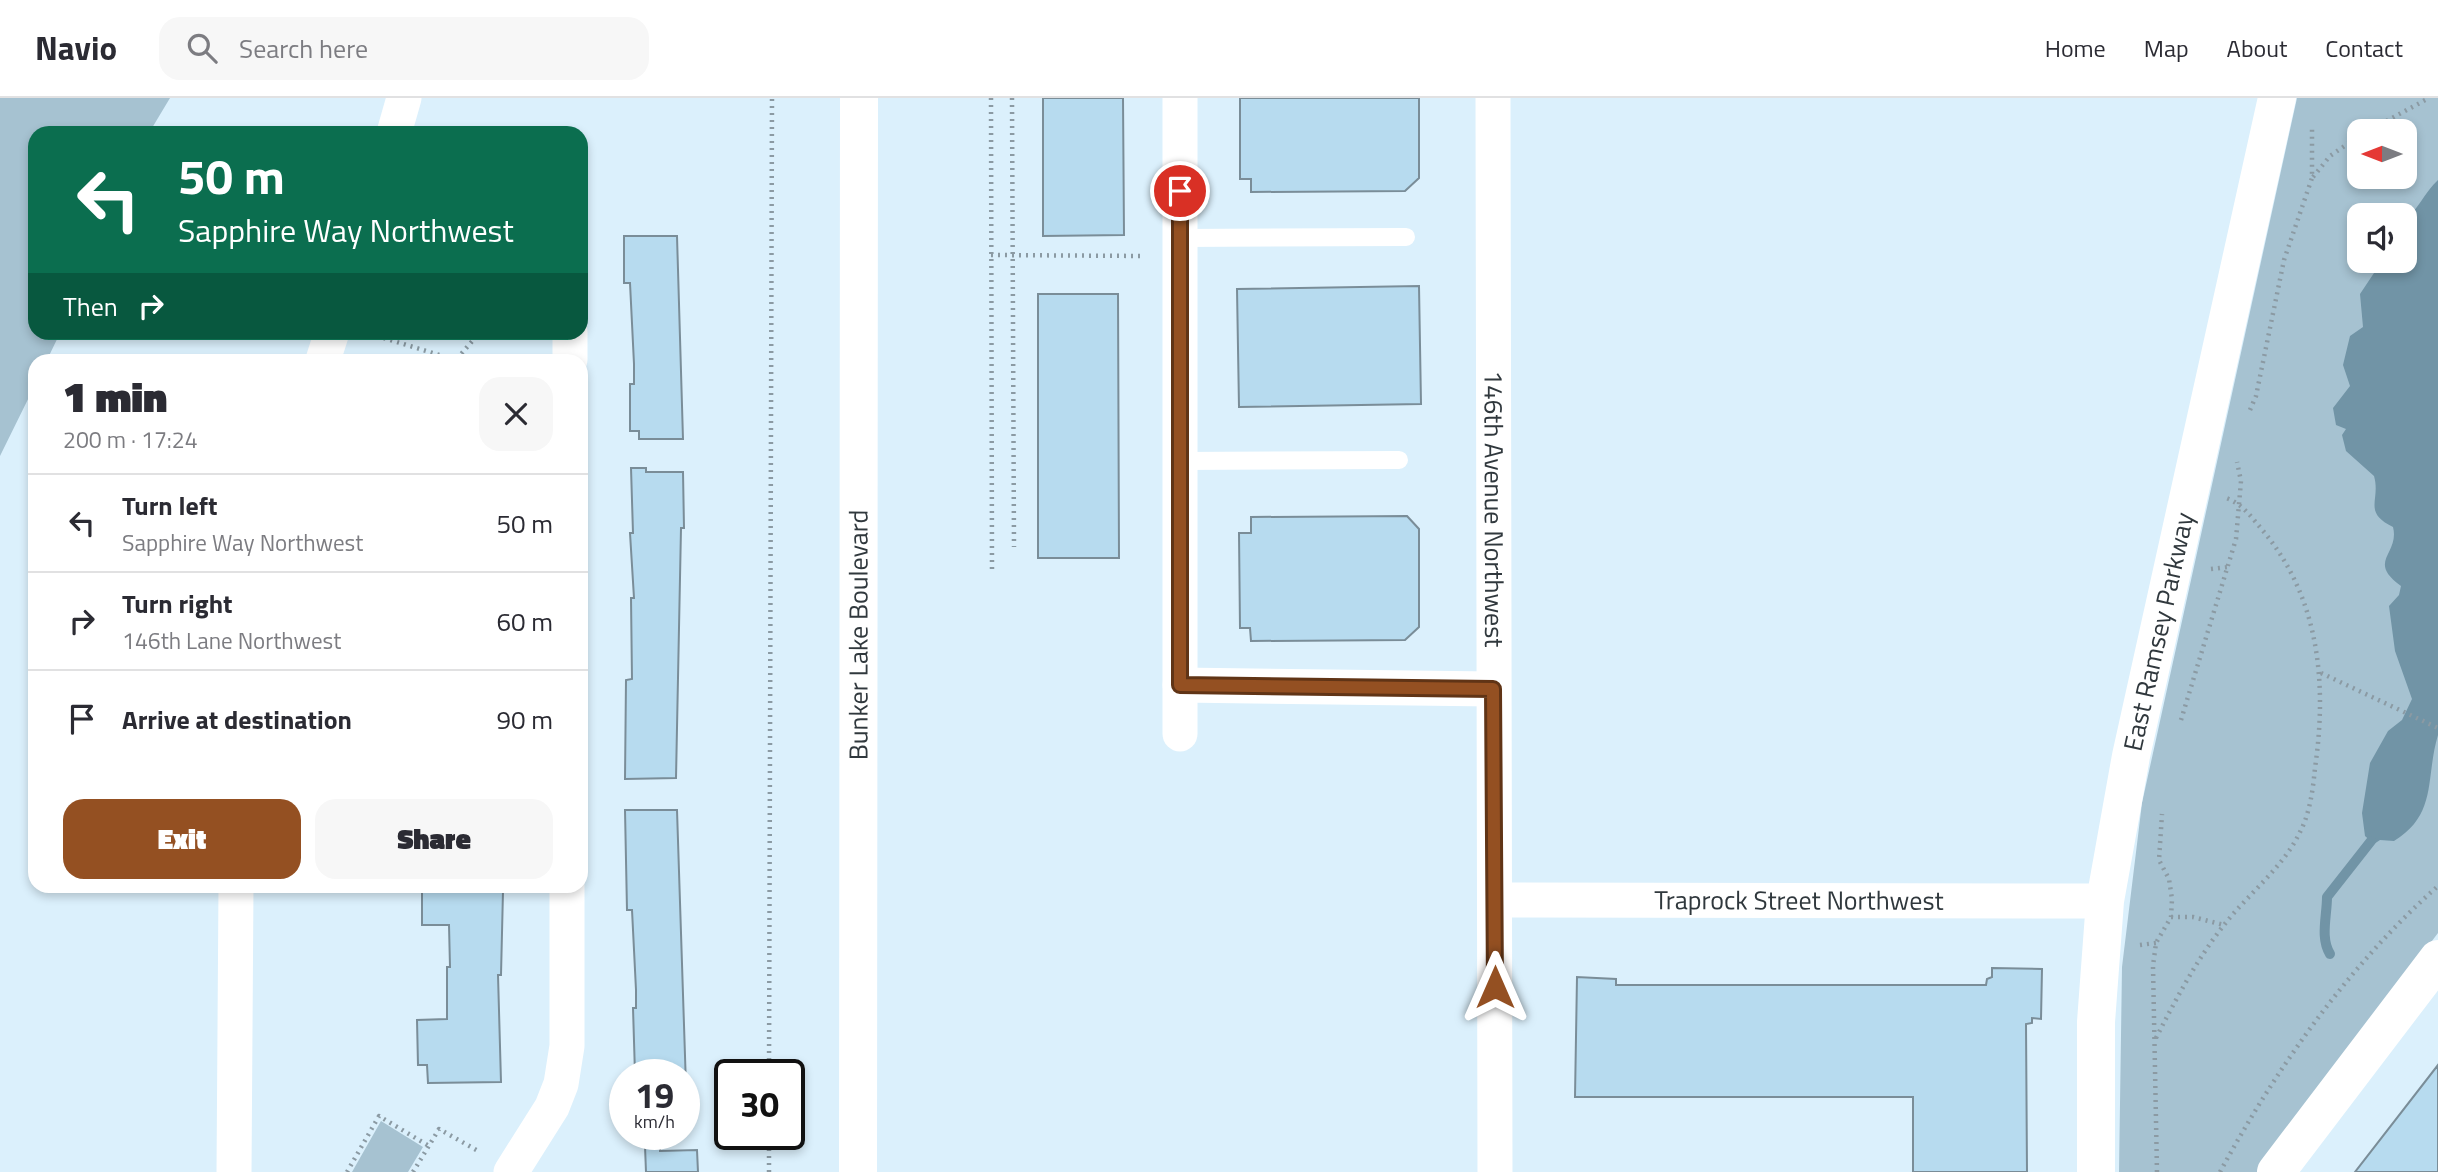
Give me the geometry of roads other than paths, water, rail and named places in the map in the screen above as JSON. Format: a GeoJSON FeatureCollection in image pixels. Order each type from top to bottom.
{"type":"FeatureCollection","features":[{"type":"Feature","properties":{"kind":"street"},"geometry":{"type":"LineString","coordinates":[[396,126],[404,98]]}},
{"type":"Feature","properties":{"kind":"street","name":"Bunker Lake Boulevard"},"geometry":{"type":"LineString","coordinates":[[858,1172],[859,98]]}},
{"type":"Feature","properties":{"kind":"street"},"geometry":{"type":"LineString","coordinates":[[1180,98],[1180,734]]}},
{"type":"Feature","properties":{"kind":"street","name":"146th Avenue Northwest"},"geometry":{"type":"LineString","coordinates":[[1493,98],[1495,1172]]}},
{"type":"Feature","properties":{"kind":"street","name":"East Ramsey Parkway"},"geometry":{"type":"LineString","coordinates":[[2096,1172],[2096,1022],[2105,901],[2131,756],[2277,98]]}},
{"type":"Feature","properties":{"kind":"street"},"geometry":{"type":"LineString","coordinates":[[1180,685],[1493,689]]}},
{"type":"Feature","properties":{"kind":"street"},"geometry":{"type":"LineString","coordinates":[[234,1172],[236,893]]}},
{"type":"Feature","properties":{"kind":"street"},"geometry":{"type":"LineString","coordinates":[[512,1171],[552,1107],[561,1084],[567,1046],[567,893]]}},
{"type":"Feature","properties":{"kind":"street","name":"Traprock Street Northwest"},"geometry":{"type":"LineString","coordinates":[[1495,900],[2105,901]]}},
{"type":"Feature","properties":{"kind":"street"},"geometry":{"type":"LineString","coordinates":[[2276,1172],[2438,959]]}},
{"type":"Feature","properties":{"kind":"lane"},"geometry":{"type":"LineString","coordinates":[[1180,249],[1406,237]]}},
{"type":"Feature","properties":{"kind":"lane"},"geometry":{"type":"LineString","coordinates":[[1180,461],[1399,460]]}},
{"type":"Feature","properties":{"kind":"waterway"},"geometry":{"type":"LineString","coordinates":[[2330,954],[2325,941],[2327,897],[2371,841]]}}]}
